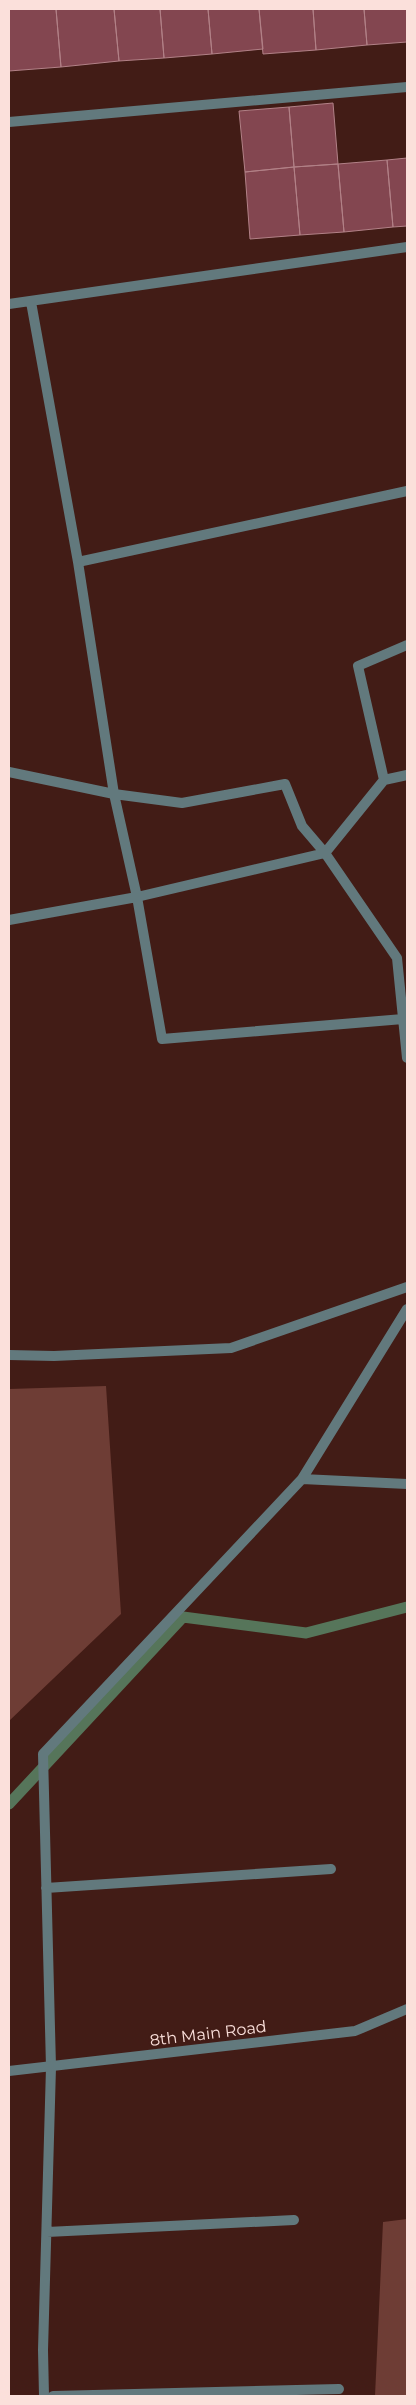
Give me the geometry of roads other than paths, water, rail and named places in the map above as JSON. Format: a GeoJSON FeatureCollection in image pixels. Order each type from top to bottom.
{"type":"FeatureCollection","features":[{"type":"Feature","properties":{"kind":"street"},"geometry":{"type":"LineString","coordinates":[[9,122],[407,87]]}},
{"type":"Feature","properties":{"kind":"street"},"geometry":{"type":"LineString","coordinates":[[9,304],[407,247]]}},
{"type":"Feature","properties":{"kind":"street"},"geometry":{"type":"LineString","coordinates":[[32,302],[78,562],[114,794],[136,896],[162,1039],[403,1019]]}},
{"type":"Feature","properties":{"kind":"street"},"geometry":{"type":"LineString","coordinates":[[78,562],[407,491]]}},
{"type":"Feature","properties":{"kind":"street"},"geometry":{"type":"LineString","coordinates":[[384,780],[358,666],[407,645]]}},
{"type":"Feature","properties":{"kind":"street"},"geometry":{"type":"LineString","coordinates":[[9,772],[114,794],[182,804],[285,784],[302,826],[325,853],[397,958],[407,1058]]}},
{"type":"Feature","properties":{"kind":"street"},"geometry":{"type":"LineString","coordinates":[[9,920],[136,896],[325,853],[384,780],[407,774]]}},
{"type":"Feature","properties":{"kind":"street"},"geometry":{"type":"LineString","coordinates":[[9,1355],[54,1356],[231,1348],[407,1287]]}},
{"type":"Feature","properties":{"kind":"street"},"geometry":{"type":"LineString","coordinates":[[44,2396],[43,2350],[51,2067],[42,1754],[302,1478],[407,1309]]}},
{"type":"Feature","properties":{"kind":"street"},"geometry":{"type":"LineString","coordinates":[[302,1478],[407,1484]]}},
{"type":"Feature","properties":{"kind":"street"},"geometry":{"type":"LineString","coordinates":[[46,1888],[331,1870]]}},
{"type":"Feature","properties":{"kind":"street","name":"8th Main Road"},"geometry":{"type":"LineString","coordinates":[[9,2071],[355,2031],[407,2009]]}},
{"type":"Feature","properties":{"kind":"street"},"geometry":{"type":"LineString","coordinates":[[47,2232],[294,2220]]}},
{"type":"Feature","properties":{"kind":"street"},"geometry":{"type":"LineString","coordinates":[[53,2396],[338,2389]]}},
{"type":"Feature","properties":{"kind":"waterway"},"geometry":{"type":"LineString","coordinates":[[9,1804],[183,1617],[306,1633],[407,1607]]}}]}
